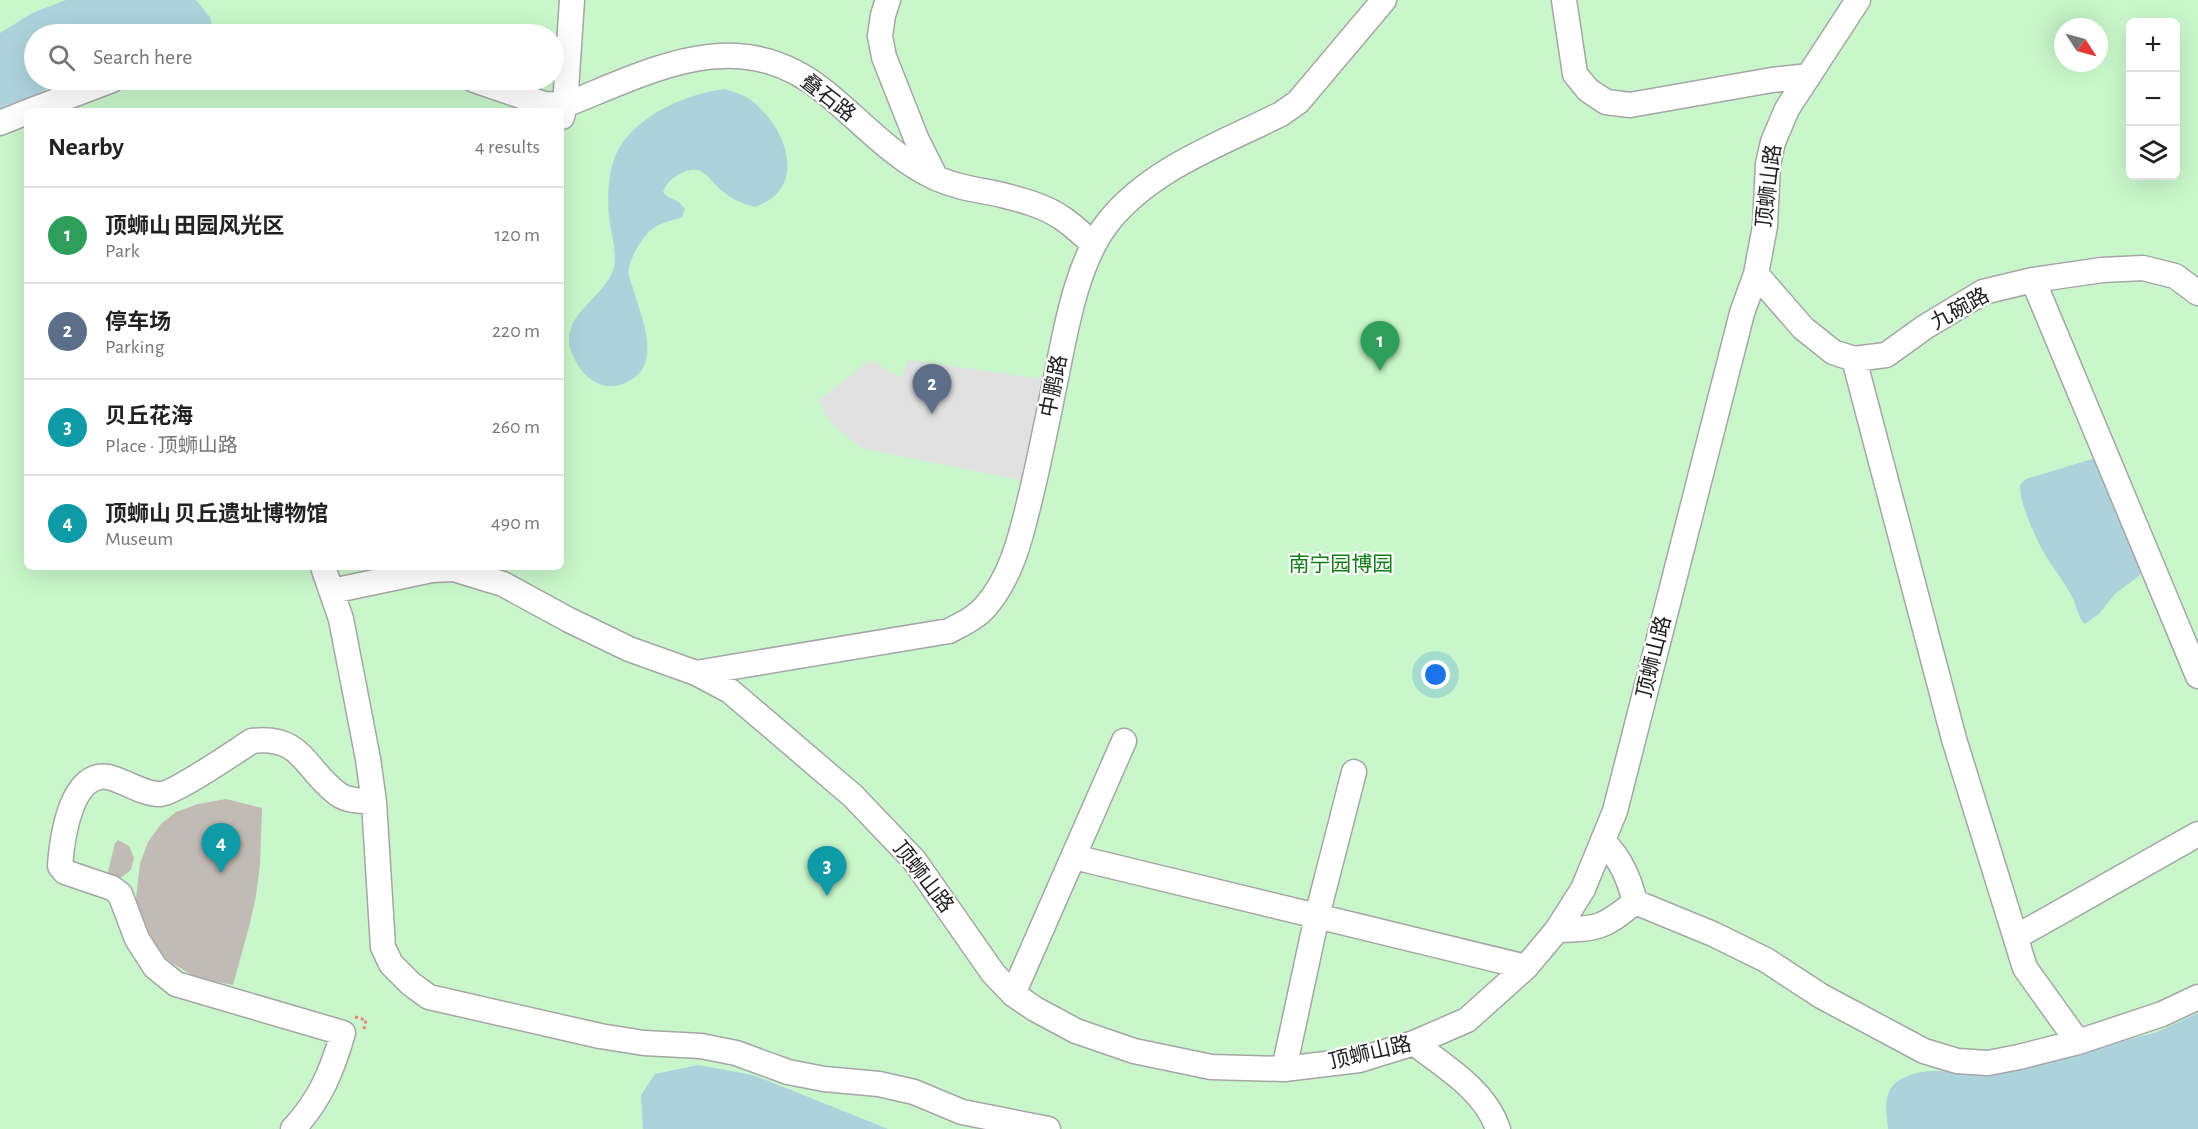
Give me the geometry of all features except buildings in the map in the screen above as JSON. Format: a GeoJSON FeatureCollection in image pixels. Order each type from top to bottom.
{"type":"FeatureCollection","features":[{"type":"Feature","properties":{"kind":"street"},"geometry":{"type":"LineString","coordinates":[[563,108],[572,0]]}},
{"type":"Feature","properties":{"kind":"street"},"geometry":{"type":"LineString","coordinates":[[888,0],[880,36],[884,57],[916,138],[936,178]]}},
{"type":"Feature","properties":{"kind":"street","name":"中鹏路"},"geometry":{"type":"LineString","coordinates":[[696,673],[949,631],[970,620],[985,607],[1003,581],[1021,538],[1037,471],[1068,314],[1093,244],[1108,222],[1131,196],[1157,177],[1281,114],[1298,102],[1384,0]]}},
{"type":"Feature","properties":{"kind":"street"},"geometry":{"type":"LineString","coordinates":[[1564,0],[1575,74],[1588,90],[1606,102],[1630,105],[1772,80],[1809,76]]}},
{"type":"Feature","properties":{"kind":"street","name":"顶蛳山路"},"geometry":{"type":"LineString","coordinates":[[457,570],[503,584],[629,649],[696,673],[729,691],[853,796],[914,860],[993,973],[1013,994],[1076,1031],[1134,1051],[1211,1066],[1284,1069],[1359,1060],[1414,1043],[1467,1020],[1526,967],[1557,930],[1583,889],[1604,842],[1615,811],[1742,313],[1755,274],[1765,226],[1768,164],[1773,142],[1787,109],[1858,0]]}},
{"type":"Feature","properties":{"kind":"street","name":"叠石路"},"geometry":{"type":"LineString","coordinates":[[564,112],[680,61],[716,56],[765,59],[803,76],[896,151],[936,178],[969,190],[1000,195],[1035,206],[1061,217],[1093,244]]}},
{"type":"Feature","properties":{"kind":"street"},"geometry":{"type":"LineString","coordinates":[[39,108],[86,90]]}},
{"type":"Feature","properties":{"kind":"street","name":"叠石路"},"geometry":{"type":"LineString","coordinates":[[503,90],[554,108]]}},
{"type":"Feature","properties":{"kind":"street"},"geometry":{"type":"LineString","coordinates":[[0,123],[24,114]]}},
{"type":"Feature","properties":{"kind":"street","name":"九碗路"},"geometry":{"type":"LineString","coordinates":[[1854,359],[1886,355],[1925,327],[1983,292],[2033,280],[2102,270],[2143,268],[2175,276],[2198,293]]}},
{"type":"Feature","properties":{"kind":"street"},"geometry":{"type":"LineString","coordinates":[[1755,274],[1803,328],[1833,352],[1854,359],[1954,739],[2025,968],[2078,1042]]}},
{"type":"Feature","properties":{"kind":"street"},"geometry":{"type":"LineString","coordinates":[[2033,280],[2198,676]]}},
{"type":"Feature","properties":{"kind":"street"},"geometry":{"type":"LineString","coordinates":[[324,570],[341,619],[356,687],[374,802],[383,947],[391,964],[429,998],[600,1036],[644,1043],[701,1046],[788,1072],[824,1079],[879,1084],[914,1092],[962,1112],[1048,1129]]}},
{"type":"Feature","properties":{"kind":"street","name":"顶蛳山路"},"geometry":{"type":"LineString","coordinates":[[332,591],[432,570]]}},
{"type":"Feature","properties":{"kind":"street"},"geometry":{"type":"LineString","coordinates":[[293,1129],[309,1112],[331,1072],[343,1033],[176,984],[155,967],[137,939],[120,894],[112,888],[65,872],[60,866],[66,819],[80,788],[95,777],[109,777],[159,794],[174,790],[252,741],[267,739],[284,742],[299,753],[339,795],[357,801],[374,802]]}},
{"type":"Feature","properties":{"kind":"street"},"geometry":{"type":"LineString","coordinates":[[1013,994],[1124,741]]}},
{"type":"Feature","properties":{"kind":"street"},"geometry":{"type":"LineString","coordinates":[[1284,1069],[1317,916],[1354,772]]}},
{"type":"Feature","properties":{"kind":"street"},"geometry":{"type":"LineString","coordinates":[[2016,937],[2198,834]]}},
{"type":"Feature","properties":{"kind":"street"},"geometry":{"type":"LineString","coordinates":[[1604,842],[1618,857],[1630,881],[1635,902]]}},
{"type":"Feature","properties":{"kind":"street"},"geometry":{"type":"LineString","coordinates":[[1074,857],[1526,967]]}},
{"type":"Feature","properties":{"kind":"street"},"geometry":{"type":"LineString","coordinates":[[1557,930],[1591,929],[1611,921],[1635,902]]}},
{"type":"Feature","properties":{"kind":"street"},"geometry":{"type":"LineString","coordinates":[[1635,902],[1713,934],[1766,960],[1821,996],[1924,1051],[1957,1061],[1988,1063],[2078,1042],[2162,1014],[2198,997]]}},
{"type":"Feature","properties":{"kind":"street"},"geometry":{"type":"LineString","coordinates":[[1414,1043],[1480,1098],[1498,1129]]}},
{"type":"Feature","properties":{"kind":"green space","name":"南宁园博园"},"geometry":{"type":"Polygon","coordinates":[[[0,0],[2198,0],[2198,1129],[0,1129],[0,0]]]}},
{"type":"Feature","properties":{"kind":"shaded area"},"geometry":{"type":"Polygon","coordinates":[[[870,360],[901,378],[908,360],[1043,379],[1025,481],[864,449],[834,427],[818,401],[870,360]]]}},
{"type":"Feature","properties":{"kind":"water"},"geometry":{"type":"Polygon","coordinates":[[[66,0],[196,0],[210,17],[212,24],[24,24],[24,90],[45,90],[0,112],[0,33],[32,13],[66,0]]]}},
{"type":"Feature","properties":{"kind":"water"},"geometry":{"type":"Polygon","coordinates":[[[725,89],[751,100],[774,126],[787,157],[787,172],[782,186],[772,198],[755,207],[732,198],[700,171],[687,171],[669,182],[663,192],[685,209],[682,217],[661,224],[650,231],[637,248],[629,269],[647,340],[645,365],[638,375],[624,384],[601,385],[589,378],[580,368],[569,342],[570,330],[576,318],[602,288],[614,267],[608,200],[610,174],[615,157],[627,137],[651,116],[680,101],[725,89]]]}},
{"type":"Feature","properties":{"kind":"water"},"geometry":{"type":"Polygon","coordinates":[[[2096,459],[2142,567],[2140,575],[2115,594],[2099,614],[2085,624],[2068,589],[2046,557],[2036,537],[2025,510],[2020,485],[2026,479],[2096,459]]]}},
{"type":"Feature","properties":{"kind":"water"},"geometry":{"type":"Polygon","coordinates":[[[2198,1013],[2198,1129],[1888,1129],[1887,1096],[1896,1082],[1908,1076],[1937,1071],[1970,1075],[2002,1073],[2157,1032],[2198,1013]]]}},
{"type":"Feature","properties":{"kind":"water"},"geometry":{"type":"Polygon","coordinates":[[[698,1065],[753,1075],[888,1129],[643,1129],[641,1095],[655,1074],[698,1065]]]}},
{"type":"Feature","properties":{"kind":"place","name":"顶蛳山 田园风光区"},"geometry":{"type":"Point","coordinates":[1380,371]}},
{"type":"Feature","properties":{"kind":"place","name":"停车场"},"geometry":{"type":"Point","coordinates":[932,414]}},
{"type":"Feature","properties":{"kind":"place","name":"顶蛳山 贝丘遗址博物馆"},"geometry":{"type":"Point","coordinates":[221,873]}},
{"type":"Feature","properties":{"kind":"place","name":"贝丘花海"},"geometry":{"type":"Point","coordinates":[827,896]}}]}
